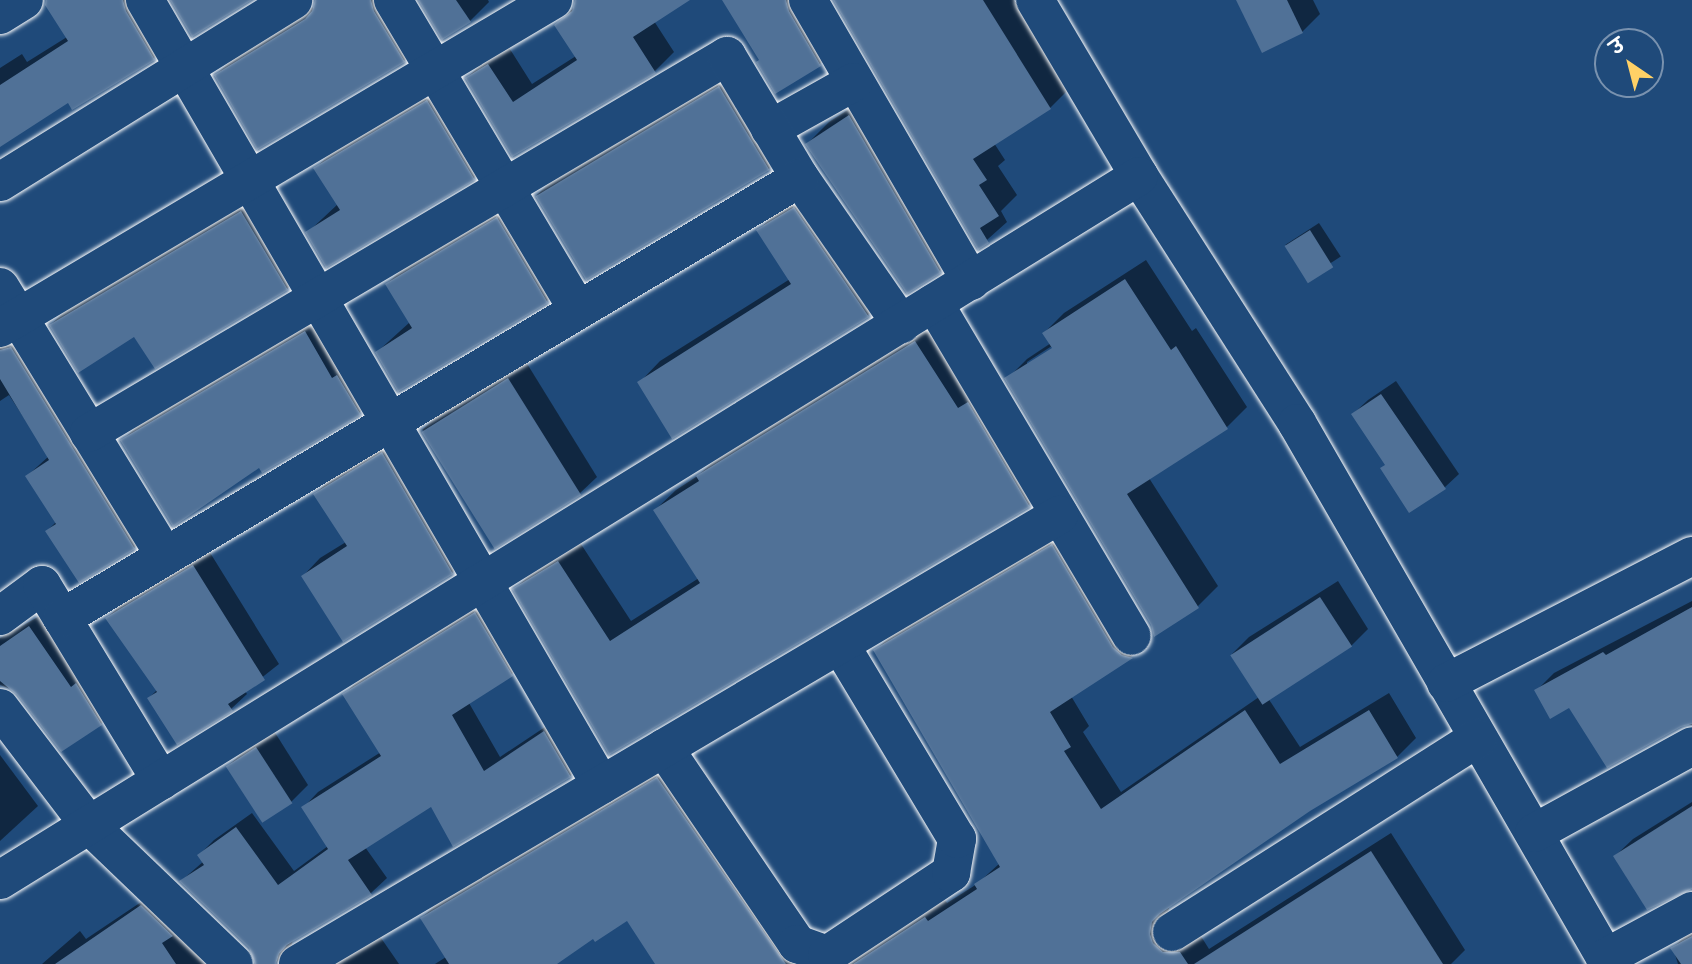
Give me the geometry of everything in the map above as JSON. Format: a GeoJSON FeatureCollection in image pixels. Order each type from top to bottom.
{"type":"FeatureCollection","features":[{"type":"Feature","properties":{"kind":"street"},"geometry":{"type":"LineString","coordinates":[[0,15],[24,0]]}},
{"type":"Feature","properties":{"kind":"street"},"geometry":{"type":"LineString","coordinates":[[145,0],[601,785]]}},
{"type":"Feature","properties":{"kind":"street"},"geometry":{"type":"LineString","coordinates":[[0,182],[293,0]]}},
{"type":"Feature","properties":{"kind":"street"},"geometry":{"type":"LineString","coordinates":[[393,0],[578,310]]}},
{"type":"Feature","properties":{"kind":"street"},"geometry":{"type":"LineString","coordinates":[[165,556],[89,433],[6,311],[250,180],[553,0]]}},
{"type":"Feature","properties":{"kind":"street"},"geometry":{"type":"LineString","coordinates":[[808,0],[853,82],[971,281]]}},
{"type":"Feature","properties":{"kind":"street"},"geometry":{"type":"LineString","coordinates":[[1035,0],[1139,176],[1297,423],[1607,961],[1692,911]]}},
{"type":"Feature","properties":{"kind":"street"},"geometry":{"type":"LineString","coordinates":[[89,433],[727,56],[800,178],[901,324]]}},
{"type":"Feature","properties":{"kind":"street"},"geometry":{"type":"LineString","coordinates":[[770,129],[853,82]]}},
{"type":"Feature","properties":{"kind":"street"},"geometry":{"type":"LineString","coordinates":[[0,880],[1139,176]]}},
{"type":"Feature","properties":{"kind":"street"},"geometry":{"type":"LineString","coordinates":[[62,618],[800,178]]}},
{"type":"Feature","properties":{"kind":"street"},"geometry":{"type":"LineString","coordinates":[[934,303],[1132,636]]}},
{"type":"Feature","properties":{"kind":"street"},"geometry":{"type":"LineString","coordinates":[[298,964],[1059,514]]}},
{"type":"Feature","properties":{"kind":"street"},"geometry":{"type":"LineString","coordinates":[[1446,683],[1692,556]]}},
{"type":"Feature","properties":{"kind":"street"},"geometry":{"type":"LineString","coordinates":[[0,616],[42,585],[161,781]]}},
{"type":"Feature","properties":{"kind":"street"},"geometry":{"type":"LineString","coordinates":[[664,748],[797,944],[827,955],[951,873],[957,839],[840,644]]}},
{"type":"Feature","properties":{"kind":"street"},"geometry":{"type":"LineString","coordinates":[[0,708],[90,826],[234,964]]}},
{"type":"Feature","properties":{"kind":"street"},"geometry":{"type":"LineString","coordinates":[[1172,932],[1478,738]]}},
{"type":"Feature","properties":{"kind":"street"},"geometry":{"type":"LineString","coordinates":[[1534,833],[1692,746]]}},
{"type":"Feature","properties":{"kind":"building"},"geometry":{"type":"Polygon","coordinates":[[[46,0],[123,0],[126,11],[155,60],[72,110],[68,103],[0,147],[0,85],[68,41],[45,5],[46,0]]]}},
{"type":"Feature","properties":{"kind":"building"},"geometry":{"type":"Polygon","coordinates":[[[170,0],[252,0],[192,37],[170,0]]]}},
{"type":"Feature","properties":{"kind":"building"},"geometry":{"type":"Polygon","coordinates":[[[315,0],[371,0],[374,11],[405,62],[257,150],[214,75],[305,19],[312,11],[315,0]]]}},
{"type":"Feature","properties":{"kind":"building"},"geometry":{"type":"Polygon","coordinates":[[[418,0],[456,0],[471,22],[442,40],[418,0]]]}},
{"type":"Feature","properties":{"kind":"building"},"geometry":{"type":"Polygon","coordinates":[[[575,0],[690,0],[633,37],[656,73],[512,157],[465,78],[488,64],[513,102],[577,60],[554,25],[572,11],[575,0]]]}},
{"type":"Feature","properties":{"kind":"building"},"geometry":{"type":"Polygon","coordinates":[[[722,0],[786,0],[789,11],[821,66],[775,94],[756,62],[759,60],[722,0]]]}},
{"type":"Feature","properties":{"kind":"building"},"geometry":{"type":"Polygon","coordinates":[[[833,0],[983,0],[1051,109],[973,159],[987,180],[979,185],[999,216],[980,228],[989,243],[978,250],[833,0]]]}},
{"type":"Feature","properties":{"kind":"building"},"geometry":{"type":"Polygon","coordinates":[[[1236,0],[1287,0],[1303,33],[1262,53],[1236,0]]]}},
{"type":"Feature","properties":{"kind":"building"},"geometry":{"type":"Polygon","coordinates":[[[719,86],[769,170],[586,280],[536,196],[719,86]]]}},
{"type":"Feature","properties":{"kind":"building"},"geometry":{"type":"Polygon","coordinates":[[[427,100],[475,180],[326,268],[305,232],[340,210],[313,168],[427,100]]]}},
{"type":"Feature","properties":{"kind":"building"},"geometry":{"type":"Polygon","coordinates":[[[849,115],[941,273],[907,294],[805,144],[849,115]]]}},
{"type":"Feature","properties":{"kind":"building"},"geometry":{"type":"Polygon","coordinates":[[[794,207],[869,317],[672,439],[637,382],[791,284],[756,230],[794,207]]]}},
{"type":"Feature","properties":{"kind":"building"},"geometry":{"type":"Polygon","coordinates":[[[241,211],[288,290],[155,369],[134,337],[78,373],[49,325],[241,211]]]}},
{"type":"Feature","properties":{"kind":"building"},"geometry":{"type":"Polygon","coordinates":[[[497,217],[548,303],[398,392],[375,352],[412,328],[385,284],[497,217]]]}},
{"type":"Feature","properties":{"kind":"building"},"geometry":{"type":"Polygon","coordinates":[[[1310,230],[1333,267],[1308,283],[1285,246],[1310,230]]]}},
{"type":"Feature","properties":{"kind":"building"},"geometry":{"type":"Polygon","coordinates":[[[1125,279],[1171,350],[1176,346],[1228,429],[1127,494],[1199,608],[1154,637],[1151,625],[1004,378],[1052,348],[1042,333],[1125,279]]]}},
{"type":"Feature","properties":{"kind":"building"},"geometry":{"type":"Polygon","coordinates":[[[305,331],[332,378],[337,375],[361,415],[262,473],[259,468],[173,527],[120,440],[305,331]]]}},
{"type":"Feature","properties":{"kind":"building"},"geometry":{"type":"Polygon","coordinates":[[[915,341],[958,408],[968,402],[1030,507],[609,755],[512,589],[558,561],[610,641],[700,583],[653,510],[699,481],[696,476],[915,341]]]}},
{"type":"Feature","properties":{"kind":"building"},"geometry":{"type":"Polygon","coordinates":[[[11,347],[135,549],[79,583],[45,531],[56,524],[25,476],[49,460],[0,379],[0,350],[11,347]]]}},
{"type":"Feature","properties":{"kind":"building"},"geometry":{"type":"Polygon","coordinates":[[[508,378],[581,495],[495,549],[421,432],[508,378]]]}},
{"type":"Feature","properties":{"kind":"building"},"geometry":{"type":"Polygon","coordinates":[[[1381,394],[1446,489],[1409,513],[1380,468],[1385,465],[1351,414],[1381,394]]]}},
{"type":"Feature","properties":{"kind":"building"},"geometry":{"type":"Polygon","coordinates":[[[382,452],[453,574],[343,642],[301,576],[347,546],[313,494],[382,452]]]}},
{"type":"Feature","properties":{"kind":"building"},"geometry":{"type":"Polygon","coordinates":[[[1052,544],[1113,647],[1122,655],[1133,658],[1050,712],[1071,747],[1064,751],[1101,809],[1245,710],[1280,764],[1369,710],[1398,758],[1310,811],[1160,914],[1152,922],[1150,934],[1153,943],[1163,952],[1180,952],[1188,964],[853,964],[925,917],[928,921],[977,889],[974,884],[1000,867],[873,650],[1052,544]]]}},
{"type":"Feature","properties":{"kind":"building"},"geometry":{"type":"Polygon","coordinates":[[[193,565],[265,680],[228,704],[233,711],[177,745],[147,698],[157,692],[105,618],[193,565]]]}},
{"type":"Feature","properties":{"kind":"building"},"geometry":{"type":"Polygon","coordinates":[[[1320,597],[1352,646],[1262,705],[1230,655],[1320,597]]]}},
{"type":"Feature","properties":{"kind":"building"},"geometry":{"type":"Polygon","coordinates":[[[1692,607],[1692,724],[1681,727],[1607,768],[1569,708],[1550,719],[1534,690],[1603,652],[1606,655],[1692,607]]]}},
{"type":"Feature","properties":{"kind":"building"},"geometry":{"type":"Polygon","coordinates":[[[475,612],[513,676],[452,715],[484,771],[544,731],[571,777],[453,847],[431,807],[348,860],[372,895],[287,945],[279,954],[276,964],[255,964],[249,948],[179,881],[204,865],[197,855],[236,827],[278,885],[328,849],[301,807],[381,756],[342,694],[475,612]]]}},
{"type":"Feature","properties":{"kind":"building"},"geometry":{"type":"Polygon","coordinates":[[[29,626],[71,687],[76,683],[102,725],[61,752],[17,695],[0,681],[0,646],[29,626]]]}},
{"type":"Feature","properties":{"kind":"building"},"geometry":{"type":"Polygon","coordinates":[[[256,747],[292,803],[262,823],[226,767],[256,747]]]}},
{"type":"Feature","properties":{"kind":"building"},"geometry":{"type":"Polygon","coordinates":[[[657,777],[786,964],[655,964],[627,921],[595,942],[593,939],[557,964],[449,964],[420,918],[657,777]]]}},
{"type":"Feature","properties":{"kind":"building"},"geometry":{"type":"Polygon","coordinates":[[[1692,806],[1692,889],[1647,910],[1613,856],[1692,806]]]}},
{"type":"Feature","properties":{"kind":"building"},"geometry":{"type":"Polygon","coordinates":[[[1371,851],[1443,964],[1194,964],[1371,851]]]}},
{"type":"Feature","properties":{"kind":"building"},"geometry":{"type":"Polygon","coordinates":[[[141,905],[173,936],[162,943],[176,964],[55,964],[141,905]]]}},
{"type":"Feature","properties":{"kind":"building"},"geometry":{"type":"Polygon","coordinates":[[[1692,936],[1692,964],[1681,964],[1670,948],[1692,936]]]}}]}
